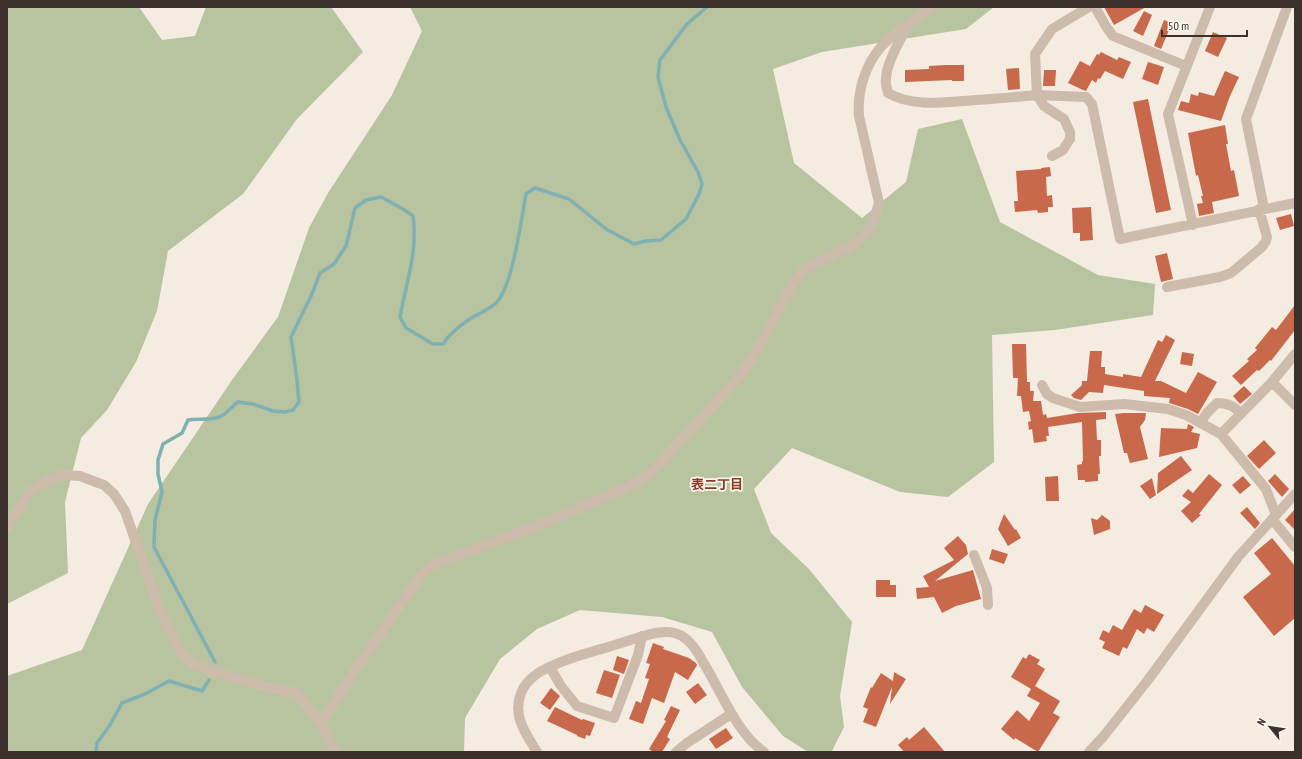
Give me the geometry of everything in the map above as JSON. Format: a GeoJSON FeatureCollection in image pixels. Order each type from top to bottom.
{"type":"FeatureCollection","features":[{"type":"Feature","properties":{"kind":"street"},"geometry":{"type":"LineString","coordinates":[[321,724],[350,678],[421,575],[433,565],[561,516],[624,489],[651,473],[740,376],[759,347],[792,285],[805,269],[855,244],[865,235],[873,223],[879,203],[858,108],[864,76],[870,62],[881,46],[897,32],[933,7]]}},
{"type":"Feature","properties":{"kind":"street"},"geometry":{"type":"LineString","coordinates":[[1052,156],[1063,150],[1066,146],[1070,139],[1070,132],[1064,119],[1044,106],[1037,95],[1035,54],[1052,29],[1089,7]]}},
{"type":"Feature","properties":{"kind":"street"},"geometry":{"type":"LineString","coordinates":[[1095,7],[1112,36],[1186,66]]}},
{"type":"Feature","properties":{"kind":"street"},"geometry":{"type":"LineString","coordinates":[[1193,225],[1168,114],[1210,7]]}},
{"type":"Feature","properties":{"kind":"street"},"geometry":{"type":"LineString","coordinates":[[1167,287],[1220,277],[1231,273],[1262,247],[1266,241],[1267,237],[1246,119],[1287,7]]}},
{"type":"Feature","properties":{"kind":"street"},"geometry":{"type":"LineString","coordinates":[[908,25],[893,55],[887,73],[886,84],[888,93],[897,98],[930,103],[1037,95],[1086,97],[1092,104],[1120,239],[1295,203]]}},
{"type":"Feature","properties":{"kind":"street"},"geometry":{"type":"LineString","coordinates":[[1220,434],[1272,382],[1295,354]]}},
{"type":"Feature","properties":{"kind":"street"},"geometry":{"type":"LineString","coordinates":[[1272,382],[1295,405]]}},
{"type":"Feature","properties":{"kind":"street"},"geometry":{"type":"LineString","coordinates":[[1042,385],[1047,394],[1053,398],[1080,407],[1124,404],[1150,406],[1178,412],[1220,434],[1266,489],[1274,517],[1295,547]]}},
{"type":"Feature","properties":{"kind":"street"},"geometry":{"type":"LineString","coordinates":[[1200,424],[1217,402],[1232,405],[1241,413]]}},
{"type":"Feature","properties":{"kind":"street"},"geometry":{"type":"LineString","coordinates":[[7,527],[32,491],[46,481],[63,475],[80,476],[104,486],[114,494],[125,512],[158,606],[182,654],[191,662],[208,670],[267,687],[297,693],[321,724],[335,752]]}},
{"type":"Feature","properties":{"kind":"street"},"geometry":{"type":"LineString","coordinates":[[1089,752],[1103,737],[1148,680],[1238,557],[1295,494]]}},
{"type":"Feature","properties":{"kind":"street"},"geometry":{"type":"LineString","coordinates":[[974,555],[987,588],[988,605]]}},
{"type":"Feature","properties":{"kind":"street"},"geometry":{"type":"LineString","coordinates":[[537,752],[519,721],[520,694],[530,680],[537,674],[559,662],[642,636],[668,632],[677,634],[694,646],[715,681],[732,714],[754,744],[764,752]]}},
{"type":"Feature","properties":{"kind":"street"},"geometry":{"type":"LineString","coordinates":[[550,667],[561,686],[577,706],[614,718],[638,655],[642,636]]}},
{"type":"Feature","properties":{"kind":"street"},"geometry":{"type":"LineString","coordinates":[[676,752],[687,742],[732,714]]}},
{"type":"Feature","properties":{"kind":"green space"},"geometry":{"type":"Polygon","coordinates":[[[7,7],[139,7],[162,40],[195,36],[206,7],[331,7],[363,52],[297,119],[243,194],[168,251],[157,311],[136,362],[107,410],[81,438],[65,502],[68,573],[7,604],[7,7]]]}},
{"type":"Feature","properties":{"kind":"green space"},"geometry":{"type":"Polygon","coordinates":[[[410,7],[994,7],[966,29],[822,52],[773,69],[794,163],[862,218],[906,182],[918,129],[962,119],[1000,222],[1098,275],[1155,284],[1153,315],[1055,330],[992,335],[994,462],[948,497],[900,492],[792,448],[754,489],[771,533],[809,569],[852,622],[840,696],[844,727],[832,751],[808,752],[783,736],[742,687],[712,632],[662,617],[580,610],[537,629],[500,659],[465,718],[464,752],[7,752],[7,676],[82,650],[148,504],[232,380],[278,317],[309,228],[328,193],[392,95],[422,31],[410,7]]]}},
{"type":"Feature","properties":{"kind":"building"},"geometry":{"type":"Polygon","coordinates":[[[1104,7],[1146,7],[1114,25],[1104,7]]]}},
{"type":"Feature","properties":{"kind":"building"},"geometry":{"type":"Polygon","coordinates":[[[1144,11],[1152,15],[1143,36],[1133,31],[1144,11]]]}},
{"type":"Feature","properties":{"kind":"building"},"geometry":{"type":"Polygon","coordinates":[[[1164,20],[1172,23],[1161,49],[1154,46],[1164,20]]]}},
{"type":"Feature","properties":{"kind":"building"},"geometry":{"type":"Polygon","coordinates":[[[1213,32],[1227,38],[1218,57],[1205,51],[1213,32]]]}},
{"type":"Feature","properties":{"kind":"building"},"geometry":{"type":"Polygon","coordinates":[[[1101,52],[1117,60],[1119,57],[1131,62],[1123,79],[1105,71],[1100,79],[1098,78],[1096,83],[1092,80],[1086,91],[1068,83],[1080,61],[1090,66],[1097,54],[1099,55],[1101,52]]]}},
{"type":"Feature","properties":{"kind":"building"},"geometry":{"type":"Polygon","coordinates":[[[1148,62],[1164,67],[1158,85],[1142,79],[1148,62]]]}},
{"type":"Feature","properties":{"kind":"building"},"geometry":{"type":"Polygon","coordinates":[[[964,65],[964,81],[952,80],[905,82],[905,70],[929,69],[929,66],[964,65]]]}},
{"type":"Feature","properties":{"kind":"building"},"geometry":{"type":"Polygon","coordinates":[[[1019,68],[1020,89],[1008,90],[1006,69],[1019,68]]]}},
{"type":"Feature","properties":{"kind":"building"},"geometry":{"type":"Polygon","coordinates":[[[1044,70],[1056,70],[1055,86],[1043,86],[1044,70]]]}},
{"type":"Feature","properties":{"kind":"building"},"geometry":{"type":"Polygon","coordinates":[[[1225,71],[1239,77],[1221,121],[1178,110],[1181,101],[1189,103],[1191,94],[1198,96],[1199,92],[1214,96],[1225,71]]]}},
{"type":"Feature","properties":{"kind":"building"},"geometry":{"type":"Polygon","coordinates":[[[1148,99],[1171,210],[1156,213],[1133,102],[1148,99]]]}},
{"type":"Feature","properties":{"kind":"building"},"geometry":{"type":"Polygon","coordinates":[[[1225,125],[1228,144],[1226,144],[1231,171],[1234,170],[1239,196],[1212,202],[1214,213],[1199,216],[1197,204],[1203,203],[1201,196],[1203,196],[1198,175],[1196,176],[1188,133],[1225,125]]]}},
{"type":"Feature","properties":{"kind":"building"},"geometry":{"type":"Polygon","coordinates":[[[1050,167],[1051,176],[1046,177],[1047,196],[1052,195],[1053,207],[1048,207],[1048,212],[1038,213],[1037,210],[1015,212],[1014,201],[1018,201],[1016,171],[1050,167]]]}},
{"type":"Feature","properties":{"kind":"building"},"geometry":{"type":"Polygon","coordinates":[[[1091,207],[1093,240],[1080,241],[1080,233],[1073,233],[1072,208],[1091,207]]]}},
{"type":"Feature","properties":{"kind":"building"},"geometry":{"type":"Polygon","coordinates":[[[1291,214],[1294,226],[1280,230],[1276,218],[1291,214]]]}},
{"type":"Feature","properties":{"kind":"building"},"geometry":{"type":"Polygon","coordinates":[[[1167,253],[1173,279],[1161,282],[1155,256],[1167,253]]]}},
{"type":"Feature","properties":{"kind":"building"},"geometry":{"type":"Polygon","coordinates":[[[1295,305],[1295,330],[1271,361],[1270,360],[1259,371],[1257,370],[1241,385],[1232,376],[1249,361],[1247,359],[1257,350],[1255,348],[1272,327],[1276,330],[1295,305]]]}},
{"type":"Feature","properties":{"kind":"building"},"geometry":{"type":"Polygon","coordinates":[[[1166,335],[1175,340],[1155,381],[1161,381],[1186,393],[1198,372],[1217,382],[1198,414],[1169,403],[1170,398],[1144,396],[1144,391],[1104,385],[1103,393],[1089,392],[1081,400],[1074,398],[1071,395],[1082,385],[1082,381],[1087,381],[1090,351],[1102,351],[1101,367],[1105,367],[1105,374],[1123,377],[1123,374],[1141,377],[1158,340],[1162,342],[1166,335]]]}},
{"type":"Feature","properties":{"kind":"building"},"geometry":{"type":"Polygon","coordinates":[[[1012,344],[1026,344],[1027,382],[1030,382],[1030,391],[1034,391],[1033,401],[1041,401],[1043,415],[1046,414],[1047,418],[1078,413],[1106,412],[1106,419],[1096,420],[1097,440],[1101,440],[1101,456],[1099,456],[1100,474],[1098,474],[1098,481],[1085,482],[1085,480],[1078,480],[1077,465],[1082,464],[1083,461],[1082,422],[1048,427],[1049,436],[1046,436],[1047,441],[1034,443],[1032,429],[1029,430],[1028,422],[1031,421],[1029,411],[1023,412],[1021,396],[1017,396],[1018,378],[1013,378],[1012,344]]]}},
{"type":"Feature","properties":{"kind":"building"},"geometry":{"type":"Polygon","coordinates":[[[1182,352],[1194,354],[1192,366],[1180,364],[1182,352]]]}},
{"type":"Feature","properties":{"kind":"building"},"geometry":{"type":"Polygon","coordinates":[[[1244,386],[1252,394],[1240,404],[1233,396],[1244,386]]]}},
{"type":"Feature","properties":{"kind":"building"},"geometry":{"type":"Polygon","coordinates":[[[1146,413],[1145,420],[1140,427],[1148,459],[1130,463],[1127,453],[1124,453],[1115,414],[1146,413]]]}},
{"type":"Feature","properties":{"kind":"building"},"geometry":{"type":"Polygon","coordinates":[[[1188,424],[1194,427],[1191,432],[1200,434],[1197,448],[1159,457],[1161,428],[1187,429],[1188,424]]]}},
{"type":"Feature","properties":{"kind":"building"},"geometry":{"type":"Polygon","coordinates":[[[1264,440],[1276,453],[1259,469],[1247,456],[1264,440]]]}},
{"type":"Feature","properties":{"kind":"building"},"geometry":{"type":"Polygon","coordinates":[[[1181,456],[1192,470],[1157,494],[1158,473],[1181,456]]]}},
{"type":"Feature","properties":{"kind":"building"},"geometry":{"type":"Polygon","coordinates":[[[1209,474],[1222,485],[1199,514],[1201,515],[1192,523],[1181,511],[1191,502],[1182,496],[1188,489],[1193,493],[1209,474]]]}},
{"type":"Feature","properties":{"kind":"building"},"geometry":{"type":"Polygon","coordinates":[[[1275,474],[1289,489],[1282,497],[1268,481],[1275,474]]]}},
{"type":"Feature","properties":{"kind":"building"},"geometry":{"type":"Polygon","coordinates":[[[1058,476],[1059,501],[1046,501],[1045,477],[1058,476]]]}},
{"type":"Feature","properties":{"kind":"building"},"geometry":{"type":"Polygon","coordinates":[[[1243,476],[1251,485],[1240,494],[1232,485],[1243,476]]]}},
{"type":"Feature","properties":{"kind":"building"},"geometry":{"type":"Polygon","coordinates":[[[1152,478],[1156,495],[1150,499],[1140,486],[1152,478]]]}},
{"type":"Feature","properties":{"kind":"building"},"geometry":{"type":"Polygon","coordinates":[[[1247,507],[1260,523],[1255,529],[1240,513],[1247,507]]]}},
{"type":"Feature","properties":{"kind":"building"},"geometry":{"type":"Polygon","coordinates":[[[1295,509],[1295,530],[1285,520],[1295,509]]]}},
{"type":"Feature","properties":{"kind":"building"},"geometry":{"type":"Polygon","coordinates":[[[1004,514],[1021,538],[1008,546],[998,529],[1004,514]]]}},
{"type":"Feature","properties":{"kind":"building"},"geometry":{"type":"Polygon","coordinates":[[[1102,515],[1110,521],[1110,529],[1094,535],[1091,518],[1097,520],[1102,515]]]}},
{"type":"Feature","properties":{"kind":"building"},"geometry":{"type":"Polygon","coordinates":[[[958,536],[966,545],[968,554],[935,581],[973,570],[981,599],[956,606],[942,613],[934,597],[917,599],[916,588],[929,587],[923,576],[954,560],[944,548],[958,536]]]}},
{"type":"Feature","properties":{"kind":"building"},"geometry":{"type":"Polygon","coordinates":[[[1272,538],[1295,566],[1295,618],[1274,636],[1243,597],[1271,574],[1254,553],[1272,538]]]}},
{"type":"Feature","properties":{"kind":"building"},"geometry":{"type":"Polygon","coordinates":[[[992,549],[1008,554],[1004,564],[989,559],[992,549]]]}},
{"type":"Feature","properties":{"kind":"building"},"geometry":{"type":"Polygon","coordinates":[[[876,580],[890,580],[890,585],[896,585],[896,597],[876,597],[876,580]]]}},
{"type":"Feature","properties":{"kind":"building"},"geometry":{"type":"Polygon","coordinates":[[[1145,605],[1164,615],[1154,632],[1147,628],[1144,634],[1137,629],[1127,649],[1123,647],[1119,656],[1102,648],[1105,642],[1099,639],[1103,630],[1109,633],[1113,625],[1122,630],[1134,609],[1141,613],[1145,605]]]}},
{"type":"Feature","properties":{"kind":"building"},"geometry":{"type":"Polygon","coordinates":[[[653,643],[664,647],[663,649],[689,658],[697,665],[688,680],[675,672],[664,703],[652,698],[643,724],[629,719],[636,701],[641,703],[649,679],[645,678],[650,664],[646,663],[653,643]]]}},
{"type":"Feature","properties":{"kind":"building"},"geometry":{"type":"Polygon","coordinates":[[[1029,654],[1040,660],[1037,664],[1045,669],[1035,686],[1060,701],[1053,713],[1060,717],[1038,752],[1015,738],[1014,740],[1001,729],[1017,710],[1029,721],[1040,703],[1027,696],[1031,689],[1011,677],[1023,657],[1026,659],[1029,654]]]}},
{"type":"Feature","properties":{"kind":"building"},"geometry":{"type":"Polygon","coordinates":[[[617,656],[629,660],[624,674],[613,670],[617,656]]]}},
{"type":"Feature","properties":{"kind":"building"},"geometry":{"type":"Polygon","coordinates":[[[604,670],[620,675],[612,698],[596,693],[604,670]]]}},
{"type":"Feature","properties":{"kind":"building"},"geometry":{"type":"Polygon","coordinates":[[[894,672],[906,679],[890,704],[892,687],[876,727],[863,722],[868,709],[863,707],[871,687],[872,688],[881,673],[893,681],[894,672]]]}},
{"type":"Feature","properties":{"kind":"building"},"geometry":{"type":"Polygon","coordinates":[[[698,683],[707,695],[695,704],[686,692],[698,683]]]}},
{"type":"Feature","properties":{"kind":"building"},"geometry":{"type":"Polygon","coordinates":[[[551,688],[560,696],[550,710],[540,703],[551,688]]]}},
{"type":"Feature","properties":{"kind":"building"},"geometry":{"type":"Polygon","coordinates":[[[671,706],[680,710],[667,737],[670,739],[662,752],[653,752],[649,749],[666,721],[664,720],[671,706]]]}},
{"type":"Feature","properties":{"kind":"building"},"geometry":{"type":"Polygon","coordinates":[[[555,707],[582,720],[595,723],[590,736],[586,735],[585,739],[547,721],[555,707]]]}},
{"type":"Feature","properties":{"kind":"building"},"geometry":{"type":"Polygon","coordinates":[[[924,727],[945,752],[904,752],[898,745],[907,737],[909,740],[924,727]]]}},
{"type":"Feature","properties":{"kind":"building"},"geometry":{"type":"Polygon","coordinates":[[[726,728],[733,738],[716,749],[709,739],[726,728]]]}},
{"type":"Feature","properties":{"kind":"waterway"},"geometry":{"type":"LineString","coordinates":[[215,662],[154,547],[155,520],[162,492],[158,474],[158,460],[163,444],[182,433],[188,420],[220,417],[238,402],[253,404],[273,411],[285,412],[293,410],[299,402],[291,337],[312,294],[320,273],[334,264],[346,246],[355,208],[366,200],[381,197],[413,216],[413,255],[400,317],[406,328],[433,344],[443,344],[448,337],[464,323],[493,306],[502,295],[516,252],[526,194],[535,188],[569,199],[606,229],[634,244],[646,241],[661,240],[686,219],[699,194],[702,184],[698,172],[680,140],[666,107],[658,77],[660,60],[687,24],[707,7]]}},
{"type":"Feature","properties":{"kind":"waterway"},"geometry":{"type":"LineString","coordinates":[[96,752],[97,743],[110,725],[122,703],[145,694],[169,681],[202,691],[209,680]]}},
{"type":"Feature","properties":{"kind":"district","name":"表二丁目"},"geometry":{"type":"Point","coordinates":[717,484]}}]}
